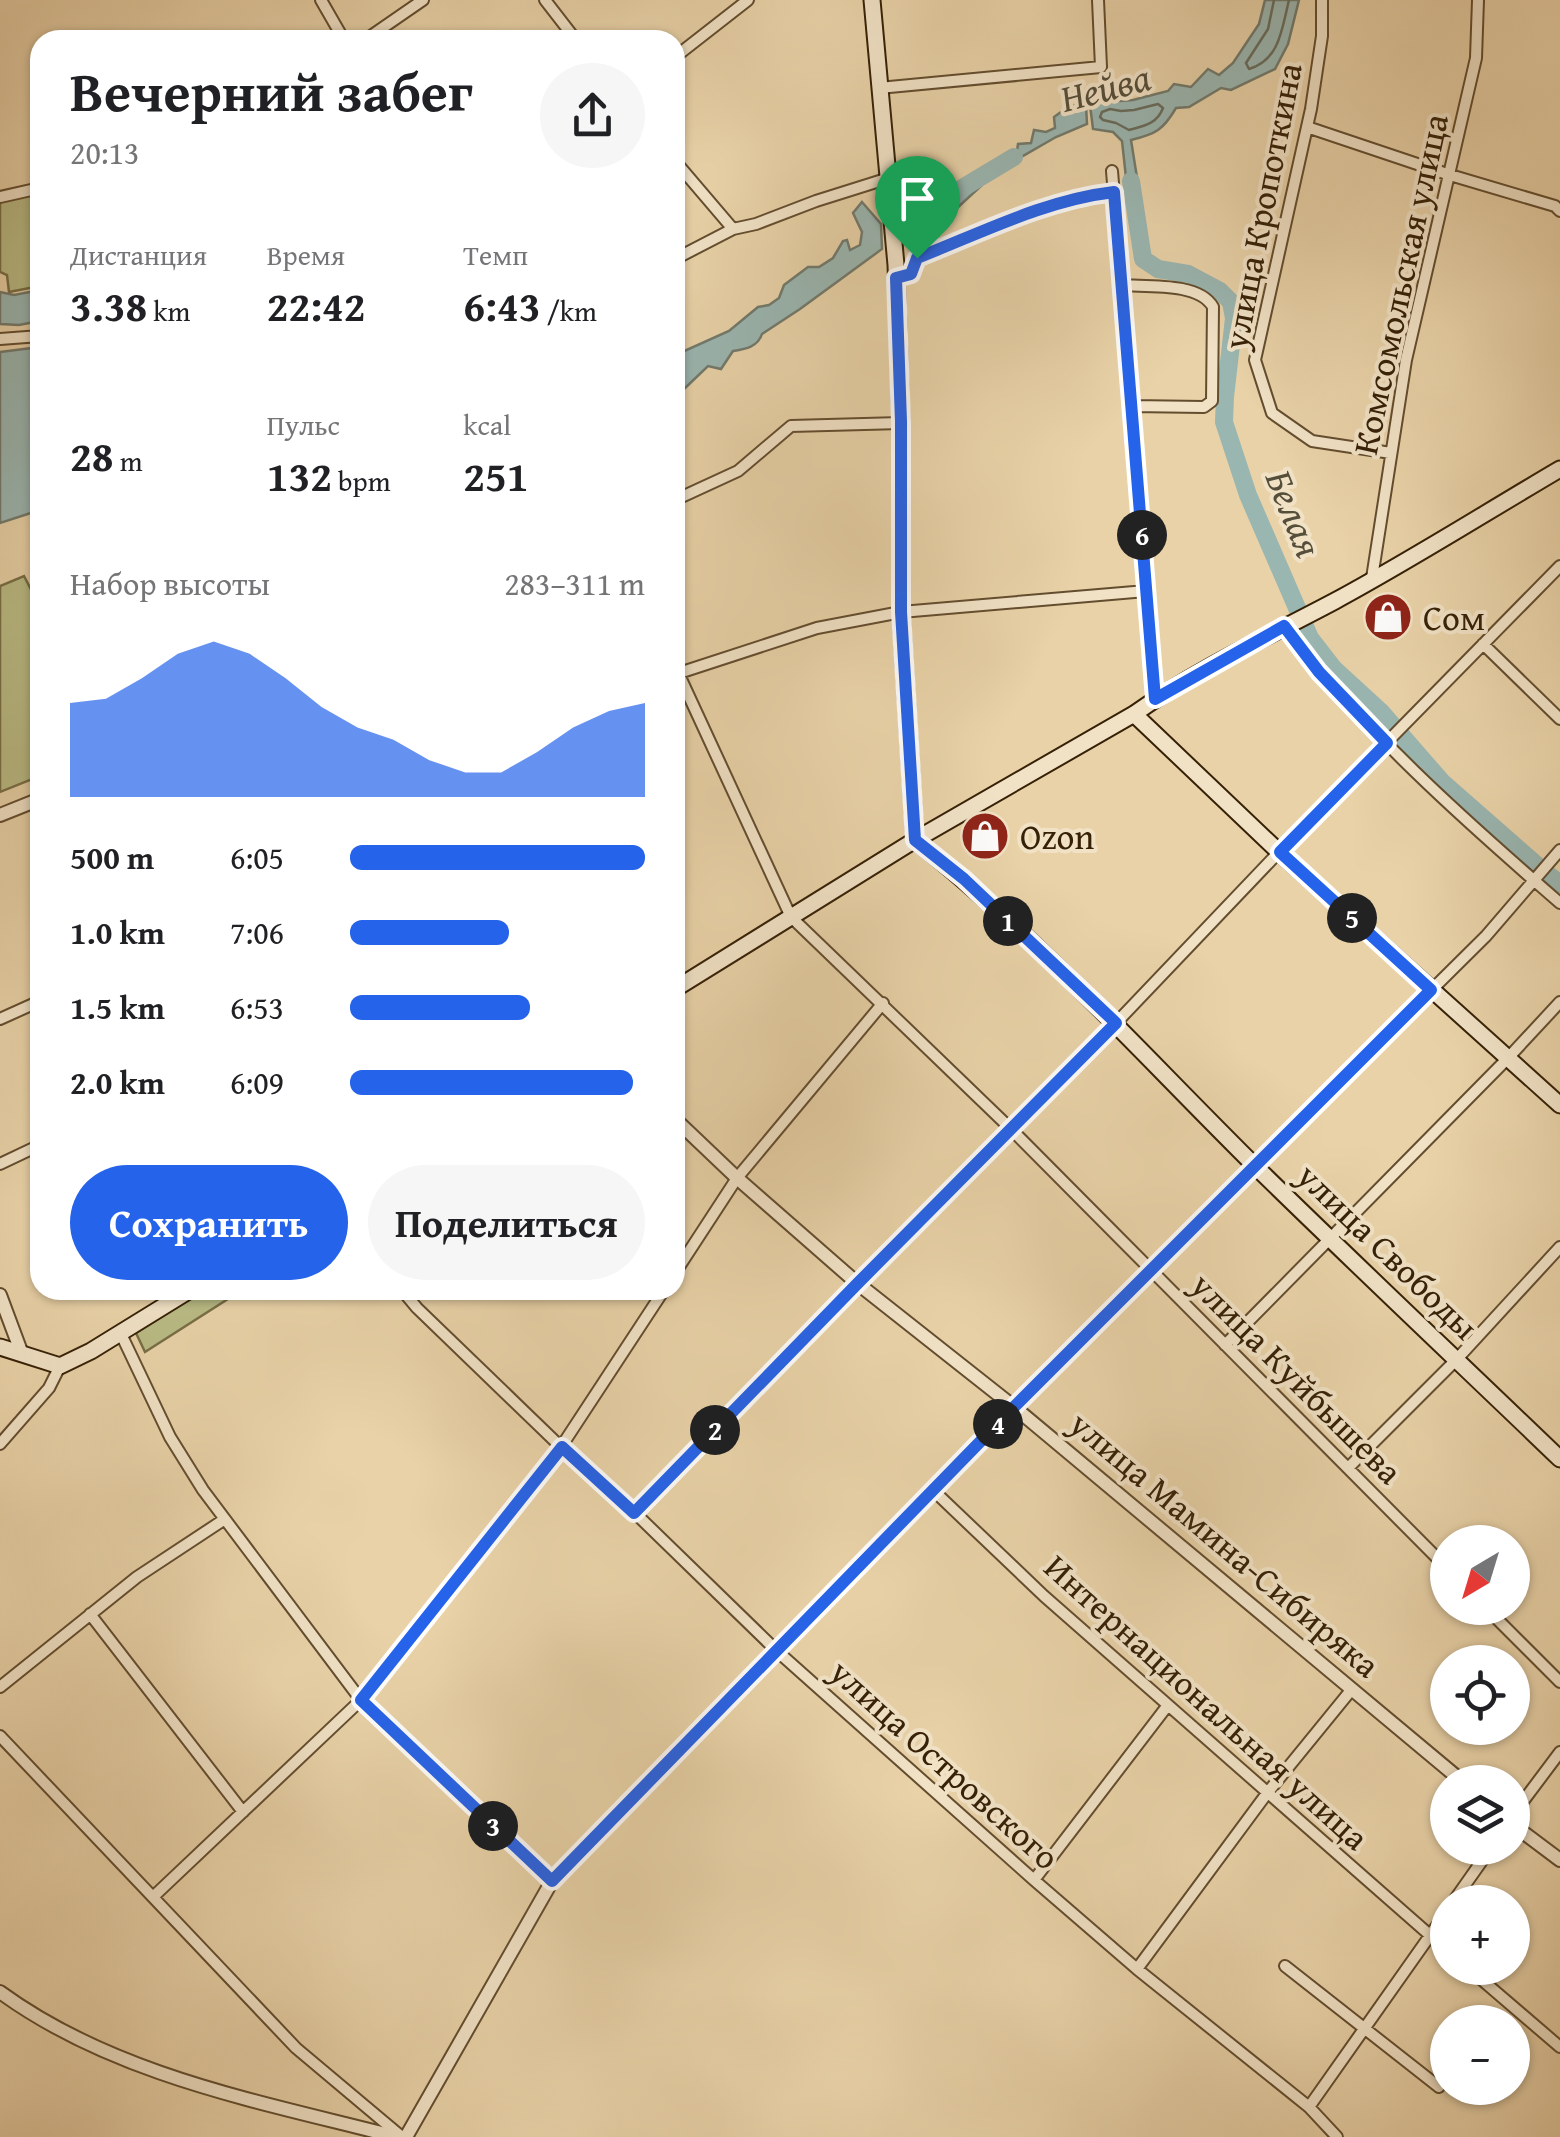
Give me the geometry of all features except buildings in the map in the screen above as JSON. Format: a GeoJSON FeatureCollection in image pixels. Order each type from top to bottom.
{"type":"FeatureCollection","features":[{"type":"Feature","properties":{"kind":"main road"},"geometry":{"type":"LineString","coordinates":[[872,0],[896,271],[901,612],[915,840]]}},
{"type":"Feature","properties":{"kind":"main road"},"geometry":{"type":"LineString","coordinates":[[685,984],[915,840],[1560,468]]}},
{"type":"Feature","properties":{"kind":"main road"},"geometry":{"type":"LineString","coordinates":[[1134,714],[1560,1105]]}},
{"type":"Feature","properties":{"kind":"main road","name":"улица Свободы"},"geometry":{"type":"LineString","coordinates":[[915,840],[964,879],[1116,1023],[1255,1165],[1560,1459]]}},
{"type":"Feature","properties":{"kind":"main road"},"geometry":{"type":"LineString","coordinates":[[0,1346],[60,1366],[91,1352],[173,1300]]}},
{"type":"Feature","properties":{"kind":"street"},"geometry":{"type":"LineString","coordinates":[[321,0],[338,30]]}},
{"type":"Feature","properties":{"kind":"street"},"geometry":{"type":"LineString","coordinates":[[380,30],[424,0]]}},
{"type":"Feature","properties":{"kind":"street"},"geometry":{"type":"LineString","coordinates":[[545,0],[568,30]]}},
{"type":"Feature","properties":{"kind":"street"},"geometry":{"type":"LineString","coordinates":[[685,48],[748,0]]}},
{"type":"Feature","properties":{"kind":"street"},"geometry":{"type":"LineString","coordinates":[[880,88],[1101,67],[1098,0]]}},
{"type":"Feature","properties":{"kind":"street","name":"улица Кропоткина"},"geometry":{"type":"LineString","coordinates":[[1322,0],[1322,36],[1307,127],[1255,360],[1272,412],[1298,431],[1312,440],[1390,453]]}},
{"type":"Feature","properties":{"kind":"street","name":"Комсомольская улица"},"geometry":{"type":"LineString","coordinates":[[1372,578],[1406,360],[1476,58],[1478,0]]}},
{"type":"Feature","properties":{"kind":"street"},"geometry":{"type":"LineString","coordinates":[[1307,127],[1555,206],[1560,211]]}},
{"type":"Feature","properties":{"kind":"street"},"geometry":{"type":"LineString","coordinates":[[685,172],[734,229]]}},
{"type":"Feature","properties":{"kind":"street"},"geometry":{"type":"LineString","coordinates":[[1112,172],[1155,699]]}},
{"type":"Feature","properties":{"kind":"street"},"geometry":{"type":"LineString","coordinates":[[685,254],[734,229],[889,178]]}},
{"type":"Feature","properties":{"kind":"street"},"geometry":{"type":"LineString","coordinates":[[0,196],[30,190]]}},
{"type":"Feature","properties":{"kind":"street"},"geometry":{"type":"LineString","coordinates":[[896,271],[911,274],[917,258],[1044,207],[1114,192]]}},
{"type":"Feature","properties":{"kind":"street","name":"улица Кропоткина"},"geometry":{"type":"LineString","coordinates":[[1121,285],[1191,290],[1210,300],[1213,306],[1212,401],[1204,407],[1131,406]]}},
{"type":"Feature","properties":{"kind":"street"},"geometry":{"type":"LineString","coordinates":[[0,339],[30,337]]}},
{"type":"Feature","properties":{"kind":"street"},"geometry":{"type":"LineString","coordinates":[[685,495],[738,471],[791,426],[901,422]]}},
{"type":"Feature","properties":{"kind":"street"},"geometry":{"type":"LineString","coordinates":[[634,1513],[1560,566]]}},
{"type":"Feature","properties":{"kind":"street"},"geometry":{"type":"LineString","coordinates":[[685,668],[816,628],[901,612],[1146,591]]}},
{"type":"Feature","properties":{"kind":"street"},"geometry":{"type":"LineString","coordinates":[[1276,630],[1387,743],[1560,903]]}},
{"type":"Feature","properties":{"kind":"street"},"geometry":{"type":"LineString","coordinates":[[1484,644],[1560,719]]}},
{"type":"Feature","properties":{"kind":"street","name":"улица Куйбышева"},"geometry":{"type":"LineString","coordinates":[[685,690],[791,917],[1011,1129],[1430,1550]]}},
{"type":"Feature","properties":{"kind":"street"},"geometry":{"type":"LineString","coordinates":[[0,815],[30,803]]}},
{"type":"Feature","properties":{"kind":"street"},"geometry":{"type":"LineString","coordinates":[[402,2137],[552,1881],[1014,1407],[1486,936],[1560,850]]}},
{"type":"Feature","properties":{"kind":"street"},"geometry":{"type":"LineString","coordinates":[[1225,1345],[1560,1002]]}},
{"type":"Feature","properties":{"kind":"street"},"geometry":{"type":"LineString","coordinates":[[685,1258],[737,1178],[883,1003]]}},
{"type":"Feature","properties":{"kind":"street"},"geometry":{"type":"LineString","coordinates":[[0,1020],[30,1006]]}},
{"type":"Feature","properties":{"kind":"street","name":"улица Мамина-Сибиряка"},"geometry":{"type":"LineString","coordinates":[[685,1129],[858,1283],[1014,1407],[1443,1765]]}},
{"type":"Feature","properties":{"kind":"street"},"geometry":{"type":"LineString","coordinates":[[0,1164],[30,1150]]}},
{"type":"Feature","properties":{"kind":"street"},"geometry":{"type":"LineString","coordinates":[[1348,1468],[1560,1248]]}},
{"type":"Feature","properties":{"kind":"street"},"geometry":{"type":"LineString","coordinates":[[0,1295],[22,1354]]}},
{"type":"Feature","properties":{"kind":"street","name":"улица Островского"},"geometry":{"type":"LineString","coordinates":[[410,1300],[777,1651],[1034,1880],[1308,2107],[1337,2137]]}},
{"type":"Feature","properties":{"kind":"street"},"geometry":{"type":"LineString","coordinates":[[154,1896],[361,1700],[562,1447],[658,1300]]}},
{"type":"Feature","properties":{"kind":"street"},"geometry":{"type":"LineString","coordinates":[[120,1332],[170,1437],[204,1490],[361,1700],[552,1881]]}},
{"type":"Feature","properties":{"kind":"street"},"geometry":{"type":"LineString","coordinates":[[0,1444],[49,1388],[60,1366]]}},
{"type":"Feature","properties":{"kind":"street","name":"Интернациональная улица"},"geometry":{"type":"LineString","coordinates":[[934,1491],[1044,1596],[1430,1936]]}},
{"type":"Feature","properties":{"kind":"street"},"geometry":{"type":"LineString","coordinates":[[0,1687],[136,1577],[225,1519]]}},
{"type":"Feature","properties":{"kind":"street"},"geometry":{"type":"LineString","coordinates":[[90,1614],[243,1812]]}},
{"type":"Feature","properties":{"kind":"street"},"geometry":{"type":"LineString","coordinates":[[1503,1625],[1560,1682]]}},
{"type":"Feature","properties":{"kind":"street"},"geometry":{"type":"LineString","coordinates":[[1137,1968],[1268,1792],[1352,1689]]}},
{"type":"Feature","properties":{"kind":"street"},"geometry":{"type":"LineString","coordinates":[[1034,1880],[1168,1705]]}},
{"type":"Feature","properties":{"kind":"street"},"geometry":{"type":"LineString","coordinates":[[0,1736],[296,2048],[402,2137]]}},
{"type":"Feature","properties":{"kind":"street"},"geometry":{"type":"LineString","coordinates":[[1530,1794],[1560,1752]]}},
{"type":"Feature","properties":{"kind":"street"},"geometry":{"type":"LineString","coordinates":[[1530,1835],[1560,1860]]}},
{"type":"Feature","properties":{"kind":"street"},"geometry":{"type":"LineString","coordinates":[[1308,2107],[1430,1936]]}},
{"type":"Feature","properties":{"kind":"street"},"geometry":{"type":"LineString","coordinates":[[1286,1966],[1430,2080]]}},
{"type":"Feature","properties":{"kind":"street"},"geometry":{"type":"LineString","coordinates":[[1488,1985],[1560,2047]]}},
{"type":"Feature","properties":{"kind":"street"},"geometry":{"type":"LineString","coordinates":[[0,1992],[96,2048],[193,2084],[402,2137]]}},
{"type":"Feature","properties":{"kind":"green space"},"geometry":{"type":"Polygon","coordinates":[[[30,195],[30,288],[9,292],[7,275],[0,272],[0,200],[30,195]]]}},
{"type":"Feature","properties":{"kind":"green space"},"geometry":{"type":"Polygon","coordinates":[[[24,576],[30,588],[30,780],[0,792],[0,586],[24,576]]]}},
{"type":"Feature","properties":{"kind":"green space"},"geometry":{"type":"Polygon","coordinates":[[[188,1300],[226,1300],[145,1352],[136,1333],[188,1300]]]}},
{"type":"Feature","properties":{"kind":"water"},"geometry":{"type":"Polygon","coordinates":[[[1265,0],[1299,0],[1288,44],[1275,69],[1231,90],[1221,88],[1189,107],[1176,108],[1158,130],[1131,140],[1139,190],[1134,202],[1128,196],[1122,141],[1113,132],[1093,129],[1090,105],[1110,98],[1133,100],[1168,91],[1174,84],[1191,87],[1208,69],[1219,75],[1233,63],[1259,24],[1265,0]]]}},
{"type":"Feature","properties":{"kind":"water"},"geometry":{"type":"Polygon","coordinates":[[[1086,105],[1087,124],[995,172],[993,162],[1004,155],[1011,157],[1018,144],[1031,143],[1034,130],[1046,132],[1055,128],[1054,117],[1069,106],[1086,105]]]}},
{"type":"Feature","properties":{"kind":"water"},"geometry":{"type":"Polygon","coordinates":[[[980,179],[981,186],[955,210],[908,240],[902,206],[911,205],[913,217],[938,202],[932,191],[939,184],[949,196],[964,187],[964,183],[980,179]]]}},
{"type":"Feature","properties":{"kind":"water"},"geometry":{"type":"Polygon","coordinates":[[[862,202],[881,224],[882,249],[762,334],[754,345],[733,351],[721,369],[708,366],[685,388],[685,351],[729,331],[758,307],[769,305],[779,298],[784,285],[808,267],[819,267],[833,258],[843,241],[847,240],[850,250],[860,245],[862,232],[853,213],[862,202]]]}},
{"type":"Feature","properties":{"kind":"water"},"geometry":{"type":"Polygon","coordinates":[[[0,292],[14,295],[30,292],[30,323],[0,324],[0,292]]]}},
{"type":"Feature","properties":{"kind":"water"},"geometry":{"type":"Polygon","coordinates":[[[30,348],[30,513],[0,523],[0,352],[30,348]]]}},
{"type":"Feature","properties":{"kind":"waterway","name":"Нейва"},"geometry":{"type":"LineString","coordinates":[[959,190],[1014,157]]}},
{"type":"Feature","properties":{"kind":"waterway","name":"Белая"},"geometry":{"type":"LineString","coordinates":[[1131,181],[1143,259],[1158,269],[1188,274],[1220,291],[1231,302],[1234,318],[1224,422],[1248,495],[1310,638],[1334,669],[1381,712],[1442,782],[1560,884]]}},
{"type":"Feature","properties":{"kind":"place","name":"Сом"},"geometry":{"type":"Point","coordinates":[1388,617]}},
{"type":"Feature","properties":{"kind":"place","name":"Ozon"},"geometry":{"type":"Point","coordinates":[985,836]}},
{"type":"Feature","properties":{"kind":"route"},"geometry":{"type":"LineString","coordinates":[[1114,192],[1155,699],[1284,626],[1319,672],[1387,743],[1280,852],[1431,990],[1014,1407],[552,1881],[361,1700],[562,1447],[634,1513],[1116,1023],[964,879],[915,840],[901,612],[896,278],[911,274],[917,258],[1044,207],[1114,192]]}}]}
